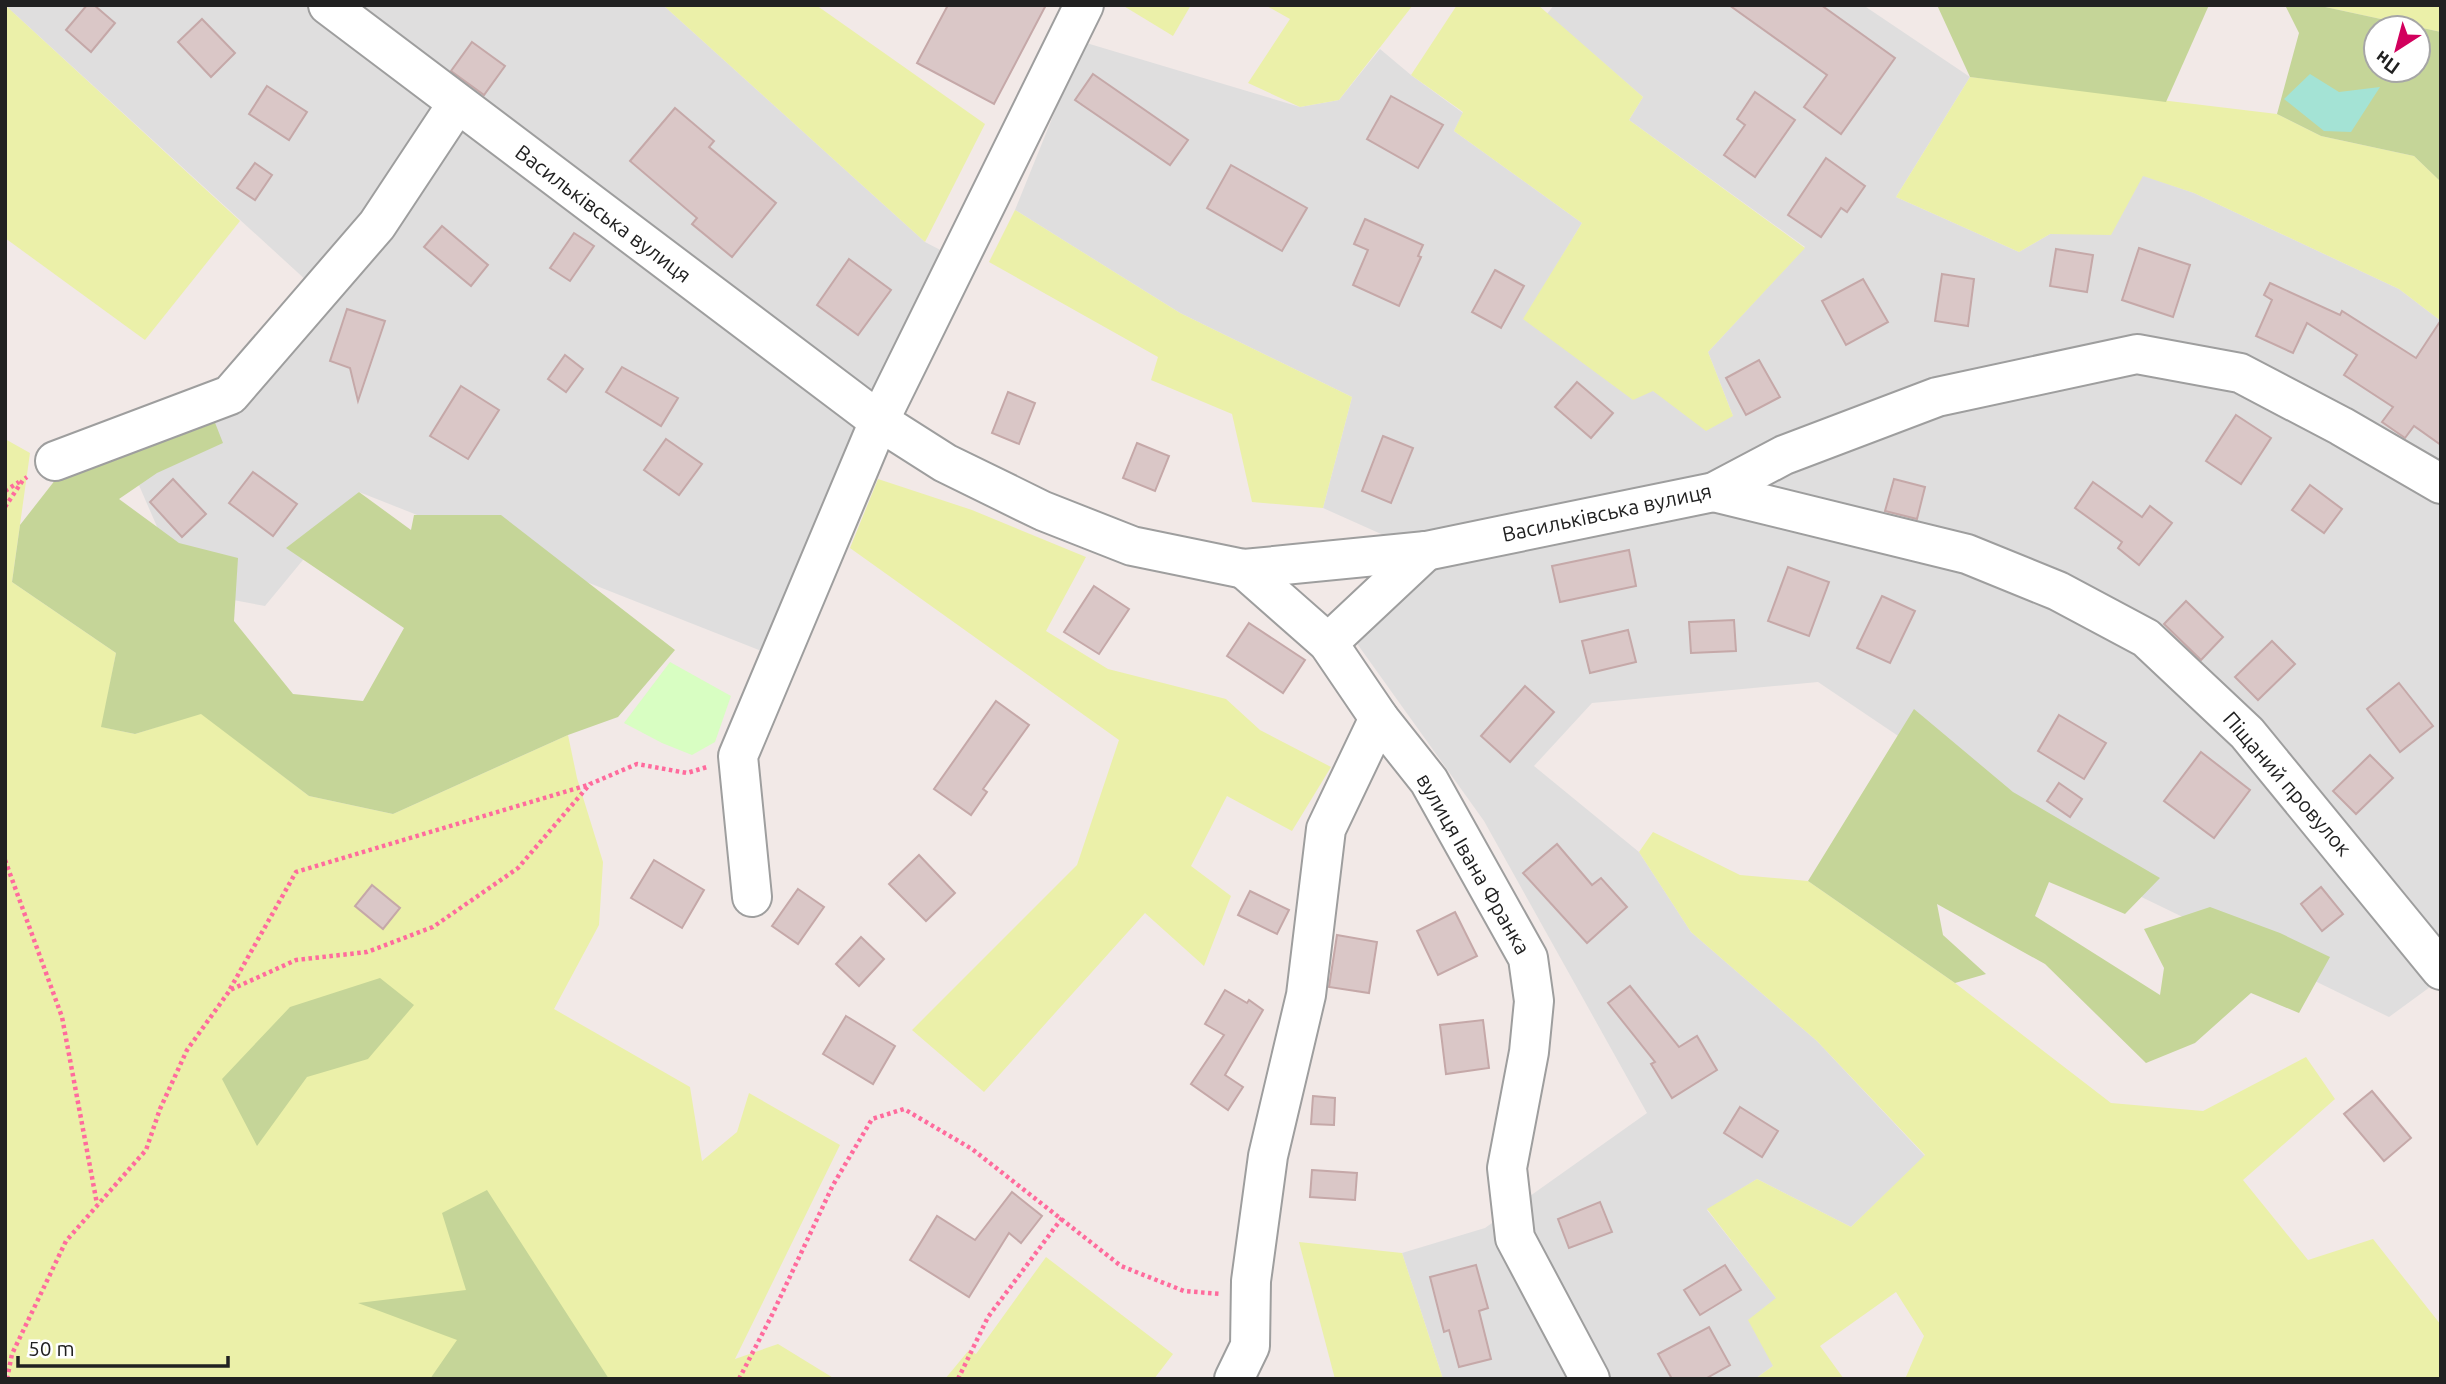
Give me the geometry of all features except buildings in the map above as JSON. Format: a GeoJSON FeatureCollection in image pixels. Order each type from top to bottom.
{"type":"FeatureCollection","features":[{"type":"Feature","properties":{"kind":"street","name":"Васильківська вулиця"},"geometry":{"type":"LineString","coordinates":[[328,5],[879,421],[945,463],[1043,511],[1132,547],[1244,569],[1426,551],[1714,492],[1784,455],[1937,397],[2137,354],[2240,373],[2341,426],[2441,484]]}},
{"type":"Feature","properties":{"kind":"street"},"geometry":{"type":"LineString","coordinates":[[751,897],[738,756],[879,421],[1084,5]]}},
{"type":"Feature","properties":{"kind":"street"},"geometry":{"type":"LineString","coordinates":[[39,471],[230,394],[377,225],[457,104]]}},
{"type":"Feature","properties":{"kind":"street","name":"Піщаний провулок"},"geometry":{"type":"LineString","coordinates":[[1714,492],[1967,554],[2059,591],[2146,638],[2247,733],[2439,963]]}},
{"type":"Feature","properties":{"kind":"street"},"geometry":{"type":"LineString","coordinates":[[1328,643],[1426,551]]}},
{"type":"Feature","properties":{"kind":"street","name":"вулиця Івана Франка"},"geometry":{"type":"LineString","coordinates":[[1244,569],[1328,643],[1379,718],[1429,780],[1528,958],[1534,1001],[1533,1014],[1529,1052],[1507,1168],[1515,1238],[1590,1379]]}},
{"type":"Feature","properties":{"kind":"street"},"geometry":{"type":"LineString","coordinates":[[1234,1379],[1250,1346],[1251,1280],[1268,1156],[1306,995],[1326,830],[1379,718]]}},
{"type":"Feature","properties":{"kind":"path"},"geometry":{"type":"LineString","coordinates":[[5,491],[39,471]]}},
{"type":"Feature","properties":{"kind":"path"},"geometry":{"type":"LineString","coordinates":[[7,1379],[12,1354],[65,1241],[146,1150],[160,1109],[187,1050],[230,990],[296,872],[590,784],[637,764],[687,774],[738,756]]}},
{"type":"Feature","properties":{"kind":"path"},"geometry":{"type":"LineString","coordinates":[[230,990],[296,960],[367,951],[433,927],[518,868],[590,784]]}},
{"type":"Feature","properties":{"kind":"path"},"geometry":{"type":"LineString","coordinates":[[5,860],[62,1017],[97,1205]]}},
{"type":"Feature","properties":{"kind":"path"},"geometry":{"type":"LineString","coordinates":[[739,1379],[833,1185],[872,1119],[904,1109],[972,1149],[1121,1266],[1184,1292],[1227,1294],[1251,1280]]}},
{"type":"Feature","properties":{"kind":"path"},"geometry":{"type":"LineString","coordinates":[[958,1379],[988,1317],[1062,1218]]}},
{"type":"Feature","properties":{"kind":"path"},"geometry":{"type":"LineString","coordinates":[[5,1360],[12,1354]]}},
{"type":"Feature","properties":{"kind":"shaded area"},"geometry":{"type":"Polygon","coordinates":[[[5,5],[663,5],[925,242],[973,267],[779,658],[359,492],[265,606],[185,591],[118,437],[230,395],[319,292],[5,5]]]}},
{"type":"Feature","properties":{"kind":"shaded area"},"geometry":{"type":"Polygon","coordinates":[[[5,5],[240,221],[145,340],[5,238],[5,5]]]}},
{"type":"Feature","properties":{"kind":"shaded area"},"geometry":{"type":"Polygon","coordinates":[[[663,5],[816,5],[985,124],[925,242],[663,5]]]}},
{"type":"Feature","properties":{"kind":"shaded area"},"geometry":{"type":"Polygon","coordinates":[[[1122,5],[1191,5],[1173,36],[1122,5]]]}},
{"type":"Feature","properties":{"kind":"shaded area"},"geometry":{"type":"Polygon","coordinates":[[[1265,5],[1413,5],[1339,100],[1300,107],[1248,83],[1290,19],[1265,5]]]}},
{"type":"Feature","properties":{"kind":"shaded area"},"geometry":{"type":"Polygon","coordinates":[[[1457,5],[1538,5],[1643,97],[1629,120],[1805,248],[1708,352],[1733,416],[1706,431],[1653,391],[1633,400],[1523,319],[1582,223],[1454,131],[1463,112],[1411,75],[1457,5]]]}},
{"type":"Feature","properties":{"kind":"shaded area"},"geometry":{"type":"Polygon","coordinates":[[[1554,5],[1863,5],[1970,77],[1896,197],[2019,252],[2050,234],[2111,234],[2142,175],[2194,193],[2399,289],[2441,321],[2441,979],[2389,1017],[2127,890],[1818,682],[1592,703],[1534,766],[1639,852],[1691,932],[1817,1041],[1925,1156],[1851,1227],[1757,1179],[1707,1210],[1777,1299],[1773,1366],[1755,1379],[1443,1379],[1402,1253],[1485,1228],[1647,1113],[1484,821],[1353,638],[1437,559],[1323,508],[1352,397],[1180,313],[1015,210],[1083,42],[1300,107],[1339,100],[1380,49],[1463,113],[1454,131],[1582,223],[1524,319],[1653,391],[1733,416],[1708,352],[1805,247],[1629,120],[1643,97],[1547,14],[1554,5]]]}},
{"type":"Feature","properties":{"kind":"shaded area"},"geometry":{"type":"Polygon","coordinates":[[[1937,5],[2209,5],[2166,102],[1970,77],[1937,5]]]}},
{"type":"Feature","properties":{"kind":"shaded area"},"geometry":{"type":"Polygon","coordinates":[[[2285,5],[2316,5],[2362,15],[2362,84],[2432,84],[2432,30],[2441,32],[2441,182],[2414,156],[2321,136],[2277,114],[2299,33],[2285,5]]]}},
{"type":"Feature","properties":{"kind":"shaded area"},"geometry":{"type":"Polygon","coordinates":[[[2316,5],[2441,5],[2441,32],[2432,30],[2432,14],[2362,15],[2316,5]]]}},
{"type":"Feature","properties":{"kind":"shaded area"},"geometry":{"type":"Polygon","coordinates":[[[2310,74],[2339,92],[2380,87],[2351,132],[2324,131],[2284,99],[2310,74]]]}},
{"type":"Feature","properties":{"kind":"shaded area"},"geometry":{"type":"Polygon","coordinates":[[[1970,77],[2277,114],[2321,136],[2414,156],[2441,182],[2441,321],[2399,289],[2194,193],[2143,176],[2111,235],[2050,234],[2019,252],[1896,197],[1970,77]]]}},
{"type":"Feature","properties":{"kind":"shaded area"},"geometry":{"type":"Polygon","coordinates":[[[1015,210],[1180,313],[1352,397],[1323,508],[1252,502],[1232,414],[1151,380],[1158,357],[989,262],[1015,210]]]}},
{"type":"Feature","properties":{"kind":"shaded area"},"geometry":{"type":"Polygon","coordinates":[[[212,415],[223,443],[157,473],[119,499],[179,543],[238,558],[234,621],[293,694],[363,701],[404,628],[286,548],[359,492],[411,530],[414,515],[501,515],[675,650],[618,717],[568,735],[393,814],[309,796],[201,714],[135,734],[101,727],[116,653],[12,582],[20,525],[63,470],[212,415]]]}},
{"type":"Feature","properties":{"kind":"shaded area"},"geometry":{"type":"Polygon","coordinates":[[[5,439],[30,453],[12,582],[116,653],[102,727],[135,734],[201,713],[309,796],[393,814],[568,735],[577,778],[603,862],[599,925],[554,1009],[690,1087],[702,1161],[737,1132],[749,1093],[840,1145],[735,1359],[778,1344],[835,1379],[9,1379],[5,1365],[5,439]]]}},
{"type":"Feature","properties":{"kind":"shaded area"},"geometry":{"type":"Polygon","coordinates":[[[878,479],[972,510],[1086,557],[1046,631],[1108,669],[1226,699],[1260,730],[1331,767],[1292,831],[1227,796],[1191,866],[1231,896],[1204,966],[1145,913],[984,1092],[912,1030],[1077,865],[1119,740],[850,548],[878,479]]]}},
{"type":"Feature","properties":{"kind":"shaded area"},"geometry":{"type":"Polygon","coordinates":[[[670,662],[731,696],[715,742],[692,755],[624,723],[670,662]]]}},
{"type":"Feature","properties":{"kind":"shaded area"},"geometry":{"type":"Polygon","coordinates":[[[1914,709],[2013,792],[2160,878],[2125,914],[2049,882],[2035,916],[2160,995],[2164,968],[2144,929],[2210,907],[2280,933],[2330,957],[2299,1013],[2251,993],[2195,1043],[2146,1063],[2045,964],[1937,904],[1943,935],[1986,974],[1955,983],[1808,881],[1914,709]]]}},
{"type":"Feature","properties":{"kind":"shaded area"},"geometry":{"type":"Polygon","coordinates":[[[1653,832],[1740,875],[1808,881],[1955,983],[2111,1103],[2203,1111],[2306,1057],[2335,1099],[2243,1180],[2308,1260],[2373,1239],[2441,1325],[2441,1379],[1905,1379],[1924,1336],[1896,1292],[1820,1346],[1844,1379],[1755,1379],[1773,1366],[1748,1320],[1776,1298],[1707,1209],[1757,1179],[1851,1227],[1925,1155],[1817,1041],[1691,932],[1639,852],[1653,832]]]}},
{"type":"Feature","properties":{"kind":"shaded area"},"geometry":{"type":"Polygon","coordinates":[[[380,978],[414,1005],[368,1059],[307,1077],[257,1146],[222,1079],[290,1007],[380,978]]]}},
{"type":"Feature","properties":{"kind":"shaded area"},"geometry":{"type":"Polygon","coordinates":[[[487,1190],[609,1379],[430,1379],[457,1340],[358,1303],[466,1290],[442,1213],[487,1190]]]}},
{"type":"Feature","properties":{"kind":"shaded area"},"geometry":{"type":"Polygon","coordinates":[[[1299,1242],[1402,1253],[1443,1379],[1335,1379],[1299,1242]]]}},
{"type":"Feature","properties":{"kind":"shaded area"},"geometry":{"type":"Polygon","coordinates":[[[1046,1257],[1173,1354],[1154,1379],[945,1379],[969,1350],[976,1354],[1046,1257]]]}}]}
